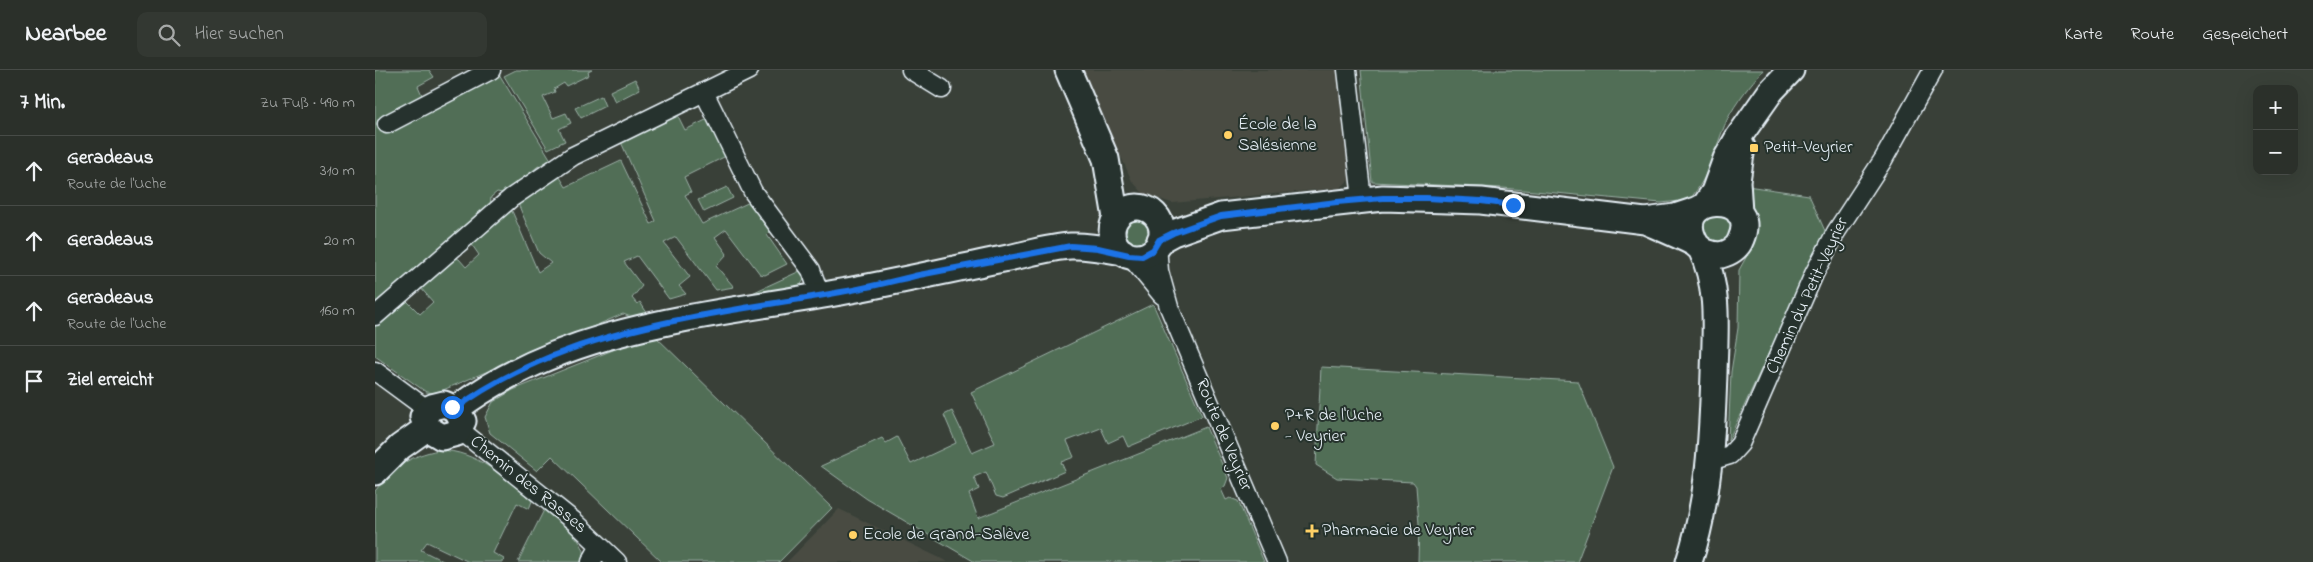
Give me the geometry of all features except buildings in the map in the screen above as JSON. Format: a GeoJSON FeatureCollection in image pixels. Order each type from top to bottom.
{"type":"FeatureCollection","features":[{"type":"Feature","properties":{"kind":"street"},"geometry":{"type":"LineString","coordinates":[[387,124],[491,70]]}},
{"type":"Feature","properties":{"kind":"street"},"geometry":{"type":"LineString","coordinates":[[375,316],[511,198],[573,156],[749,70]]}},
{"type":"Feature","properties":{"kind":"street"},"geometry":{"type":"LineString","coordinates":[[911,70],[942,89]]}},
{"type":"Feature","properties":{"kind":"street"},"geometry":{"type":"LineString","coordinates":[[1068,70],[1106,159],[1115,221],[1115,243],[1126,254]]}},
{"type":"Feature","properties":{"kind":"street"},"geometry":{"type":"LineString","coordinates":[[1347,70],[1362,199]]}},
{"type":"Feature","properties":{"kind":"street"},"geometry":{"type":"LineString","coordinates":[[1689,562],[1703,510],[1710,461],[1715,311],[1709,266],[1691,230],[1691,222],[1714,192],[1728,154],[1747,125],[1771,91],[1791,70]]}},
{"type":"Feature","properties":{"kind":"street","name":"Chemin du Petit-Veyrier"},"geometry":{"type":"LineString","coordinates":[[1710,461],[1731,455],[1740,444],[1814,274],[1836,232],[1883,160],[1933,70]]}},
{"type":"Feature","properties":{"kind":"street"},"geometry":{"type":"LineString","coordinates":[[704,92],[753,192],[811,270],[820,295]]}},
{"type":"Feature","properties":{"kind":"street"},"geometry":{"type":"LineString","coordinates":[[1715,311],[1723,276],[1744,231],[1739,213],[1737,181],[1747,125]]}},
{"type":"Feature","properties":{"kind":"street"},"geometry":{"type":"LineString","coordinates":[[1106,159],[1160,224],[1159,243]]}},
{"type":"Feature","properties":{"kind":"street"},"geometry":{"type":"LineString","coordinates":[[1071,246],[1115,221],[1131,208],[1221,216],[1362,199],[1457,199],[1645,220],[1675,217],[1702,207],[1724,203],[1739,213]]}},
{"type":"Feature","properties":{"kind":"street"},"geometry":{"type":"LineString","coordinates":[[375,371],[428,419],[442,437],[453,435],[458,419],[486,388],[535,364],[603,337],[653,324],[820,295],[1071,246],[1098,248],[1126,254],[1148,254],[1173,233],[1221,216]]}},
{"type":"Feature","properties":{"kind":"street"},"geometry":{"type":"LineString","coordinates":[[1645,220],[1715,255],[1730,252],[1736,247]]}},
{"type":"Feature","properties":{"kind":"street","name":"Route de Veyrier"},"geometry":{"type":"LineString","coordinates":[[1159,243],[1159,271],[1169,307],[1277,562]]}},
{"type":"Feature","properties":{"kind":"street","name":"Route de Veyrier"},"geometry":{"type":"LineString","coordinates":[[1126,254],[1143,270],[1169,307]]}},
{"type":"Feature","properties":{"kind":"street"},"geometry":{"type":"LineString","coordinates":[[375,472],[428,419]]}},
{"type":"Feature","properties":{"kind":"street","name":"Chemin des Rasses"},"geometry":{"type":"LineString","coordinates":[[458,419],[508,466],[617,562]]}},
{"type":"Feature","properties":{"kind":"street"},"geometry":{"type":"LineString","coordinates":[[591,562],[601,546]]}},
{"type":"Feature","properties":{"kind":"shaded area","name":"École de la Salésienne"},"geometry":{"type":"Polygon","coordinates":[[[1082,70],[1337,70],[1350,179],[1340,188],[1172,203],[1144,194],[1132,181],[1082,70]]]}},
{"type":"Feature","properties":{"kind":"shaded area","name":"Ecole de Grand-Salève"},"geometry":{"type":"Polygon","coordinates":[[[839,509],[948,562],[787,562],[839,509]]]}},
{"type":"Feature","properties":{"kind":"green space"},"geometry":{"type":"Polygon","coordinates":[[[375,70],[429,70],[434,77],[418,86],[422,95],[420,100],[380,121],[387,133],[499,74],[551,160],[537,167],[507,194],[497,192],[491,197],[490,207],[375,305],[375,70]]]}},
{"type":"Feature","properties":{"kind":"green space"},"geometry":{"type":"Polygon","coordinates":[[[516,70],[592,70],[588,72],[589,75],[566,86],[564,83],[554,89],[555,92],[543,97],[553,118],[566,113],[571,123],[559,129],[565,141],[548,149],[504,76],[516,70]]]}},
{"type":"Feature","properties":{"kind":"green space"},"geometry":{"type":"Polygon","coordinates":[[[1361,70],[1763,70],[1743,94],[1727,120],[1711,162],[1696,191],[1689,200],[1661,203],[1503,188],[1372,182],[1361,70]]]}},
{"type":"Feature","properties":{"kind":"green space"},"geometry":{"type":"Polygon","coordinates":[[[635,79],[640,89],[615,102],[610,91],[635,79]]]}},
{"type":"Feature","properties":{"kind":"green space"},"geometry":{"type":"Polygon","coordinates":[[[601,96],[605,106],[581,118],[575,108],[601,96]]]}},
{"type":"Feature","properties":{"kind":"green space"},"geometry":{"type":"Polygon","coordinates":[[[677,114],[685,130],[710,118],[728,155],[684,177],[691,192],[685,195],[702,224],[752,201],[773,229],[767,235],[787,264],[765,275],[760,274],[726,229],[715,237],[727,254],[716,266],[734,287],[716,290],[676,237],[664,243],[690,277],[679,286],[686,294],[669,299],[637,256],[624,262],[642,286],[632,298],[637,304],[640,302],[647,313],[631,317],[623,314],[436,393],[426,392],[375,356],[375,323],[404,298],[420,314],[433,302],[419,286],[452,257],[459,259],[466,267],[479,255],[472,245],[475,238],[507,211],[512,211],[538,272],[551,263],[539,253],[519,206],[519,199],[558,174],[566,187],[621,161],[651,224],[656,221],[621,142],[677,114]]]}},
{"type":"Feature","properties":{"kind":"green space"},"geometry":{"type":"Polygon","coordinates":[[[1747,186],[1809,195],[1825,231],[1728,441],[1731,372],[1738,328],[1739,270],[1754,243],[1756,231],[1756,220],[1749,204],[1747,186]]]}},
{"type":"Feature","properties":{"kind":"green space"},"geometry":{"type":"Polygon","coordinates":[[[727,187],[733,198],[704,212],[698,200],[727,187]]]}},
{"type":"Feature","properties":{"kind":"green space"},"geometry":{"type":"Polygon","coordinates":[[[1706,215],[1732,218],[1729,243],[1709,245],[1701,220],[1706,215]]]}},
{"type":"Feature","properties":{"kind":"green space"},"geometry":{"type":"Polygon","coordinates":[[[1137,219],[1146,223],[1150,232],[1146,241],[1137,245],[1128,241],[1124,232],[1128,223],[1137,219]]]}},
{"type":"Feature","properties":{"kind":"green space"},"geometry":{"type":"Polygon","coordinates":[[[800,271],[805,278],[800,286],[750,294],[800,271]]]}},
{"type":"Feature","properties":{"kind":"green space"},"geometry":{"type":"Polygon","coordinates":[[[1153,304],[1202,416],[1128,447],[1123,436],[1108,443],[1101,428],[1067,441],[1074,457],[1061,462],[1065,471],[1003,498],[996,496],[986,472],[974,477],[979,489],[969,494],[978,518],[1206,427],[1228,478],[1225,486],[1221,489],[1226,500],[1230,498],[1238,501],[1264,562],[975,562],[867,499],[821,466],[882,438],[886,443],[897,437],[911,464],[956,443],[944,415],[952,411],[972,453],[995,443],[971,392],[1153,304]]]}},
{"type":"Feature","properties":{"kind":"green space"},"geometry":{"type":"Polygon","coordinates":[[[653,334],[832,508],[779,562],[662,562],[552,456],[537,471],[490,433],[485,417],[493,402],[513,390],[653,334]]]}},
{"type":"Feature","properties":{"kind":"green space"},"geometry":{"type":"Polygon","coordinates":[[[1321,367],[1578,381],[1613,467],[1577,562],[1418,562],[1419,524],[1416,486],[1413,482],[1337,478],[1316,465],[1321,367]]]}},
{"type":"Feature","properties":{"kind":"green space"},"geometry":{"type":"Polygon","coordinates":[[[439,450],[453,451],[478,460],[532,501],[529,509],[517,503],[493,553],[504,559],[503,562],[469,562],[427,542],[421,550],[445,562],[375,562],[375,491],[389,475],[410,459],[439,450]]]}},
{"type":"Feature","properties":{"kind":"green space"},"geometry":{"type":"Polygon","coordinates":[[[544,510],[578,539],[585,554],[584,562],[518,562],[544,510]]]}},
{"type":"Feature","properties":{"kind":"place","name":"École de la Salésienne"},"geometry":{"type":"Point","coordinates":[1228,135]}},
{"type":"Feature","properties":{"kind":"place","name":"Petit-Veyrier"},"geometry":{"type":"Point","coordinates":[1754,148]}},
{"type":"Feature","properties":{"kind":"place","name":"P+R de l'Uche - Veyrier"},"geometry":{"type":"Point","coordinates":[1275,426]}},
{"type":"Feature","properties":{"kind":"place","name":"Pharmacie de Veyrier"},"geometry":{"type":"Point","coordinates":[1312,531]}},
{"type":"Feature","properties":{"kind":"place","name":"Ecole de Grand-Salève"},"geometry":{"type":"Point","coordinates":[853,535]}},
{"type":"Feature","properties":{"kind":"route"},"geometry":{"type":"LineString","coordinates":[[452,407],[455,409],[486,388],[557,353],[603,337],[653,324],[779,301],[841,292],[918,275],[1071,246],[1098,248],[1142,256],[1153,250],[1159,240],[1221,216],[1383,198],[1457,199],[1513,205]]}}]}
